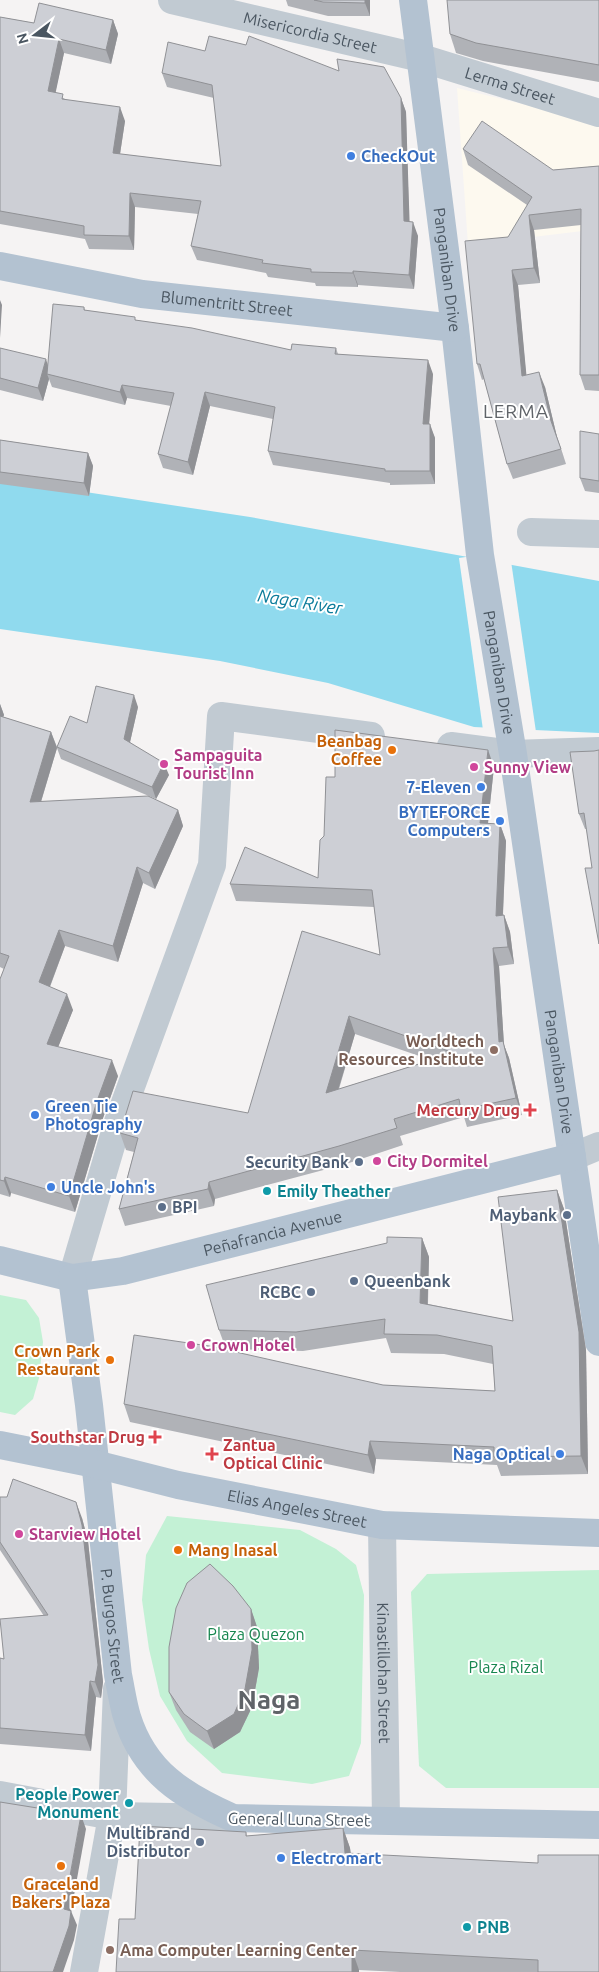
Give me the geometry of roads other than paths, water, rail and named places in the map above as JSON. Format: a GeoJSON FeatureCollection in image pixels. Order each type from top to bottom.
{"type":"FeatureCollection","features":[{"type":"Feature","properties":{"kind":"main road","name":"Panganiban Drive"},"geometry":{"type":"LineString","coordinates":[[413,0],[455,328],[480,555],[512,749],[599,1342]]}},
{"type":"Feature","properties":{"kind":"main road","name":"Blumentritt Street"},"geometry":{"type":"LineString","coordinates":[[0,266],[142,294],[455,328]]}},
{"type":"Feature","properties":{"kind":"main road","name":"Peñafrancia Avenue"},"geometry":{"type":"LineString","coordinates":[[0,1260],[72,1278],[123,1271],[572,1157]]}},
{"type":"Feature","properties":{"kind":"main road","name":"P. Burgos Street"},"geometry":{"type":"LineString","coordinates":[[72,1278],[118,1675]]}},
{"type":"Feature","properties":{"kind":"main road","name":"Elias Angeles Street"},"geometry":{"type":"LineString","coordinates":[[0,1445],[95,1464],[178,1485],[382,1525],[599,1534]]}},
{"type":"Feature","properties":{"kind":"main road"},"geometry":{"type":"LineString","coordinates":[[118,1675],[127,1718],[149,1760],[167,1781],[196,1802],[232,1818]]}},
{"type":"Feature","properties":{"kind":"main road","name":"General Luna Street"},"geometry":{"type":"LineString","coordinates":[[232,1818],[599,1825]]}},
{"type":"Feature","properties":{"kind":"street","name":"Misericordia Street"},"geometry":{"type":"LineString","coordinates":[[172,0],[421,58]]}},
{"type":"Feature","properties":{"kind":"street","name":"Lerma Street"},"geometry":{"type":"LineString","coordinates":[[421,58],[599,114]]}},
{"type":"Feature","properties":{"kind":"street"},"geometry":{"type":"LineString","coordinates":[[531,532],[599,534]]}},
{"type":"Feature","properties":{"kind":"street"},"geometry":{"type":"LineString","coordinates":[[72,1278],[118,1122],[212,865],[222,716],[396,739]]}},
{"type":"Feature","properties":{"kind":"street"},"geometry":{"type":"LineString","coordinates":[[426,743],[512,749],[599,751]]}},
{"type":"Feature","properties":{"kind":"street"},"geometry":{"type":"LineString","coordinates":[[572,1157],[599,1146]]}},
{"type":"Feature","properties":{"kind":"street","name":"Kinastillohan Street"},"geometry":{"type":"LineString","coordinates":[[382,1525],[386,1820]]}},
{"type":"Feature","properties":{"kind":"street","name":"P. Burgos Street"},"geometry":{"type":"LineString","coordinates":[[84,1972],[112,1816],[118,1675]]}},
{"type":"Feature","properties":{"kind":"street","name":"General Luna Street"},"geometry":{"type":"LineString","coordinates":[[0,1795],[112,1816],[232,1818]]}},
{"type":"Feature","properties":{"kind":"water","name":"Naga River"},"geometry":{"type":"Polygon","coordinates":[[[0,479],[250,517],[599,581],[599,733],[474,727],[328,683],[220,661],[0,629],[0,479]]]}},
{"type":"Feature","properties":{"kind":"place","name":"CheckOut"},"geometry":{"type":"Point","coordinates":[351,156]}},
{"type":"Feature","properties":{"kind":"place","name":"Beanbag Coffee"},"geometry":{"type":"Point","coordinates":[392,750]}},
{"type":"Feature","properties":{"kind":"place","name":"Sampaguita Tourist Inn"},"geometry":{"type":"Point","coordinates":[164,764]}},
{"type":"Feature","properties":{"kind":"place","name":"Sunny View"},"geometry":{"type":"Point","coordinates":[474,767]}},
{"type":"Feature","properties":{"kind":"place","name":"7-Eleven"},"geometry":{"type":"Point","coordinates":[481,787]}},
{"type":"Feature","properties":{"kind":"place","name":"BYTEFORCE Computers"},"geometry":{"type":"Point","coordinates":[500,821]}},
{"type":"Feature","properties":{"kind":"place","name":"Worldtech Resources Institute"},"geometry":{"type":"Point","coordinates":[494,1050]}},
{"type":"Feature","properties":{"kind":"place","name":"Mercury Drug"},"geometry":{"type":"Point","coordinates":[530,1110]}},
{"type":"Feature","properties":{"kind":"place","name":"Green Tie Photography"},"geometry":{"type":"Point","coordinates":[35,1115]}},
{"type":"Feature","properties":{"kind":"place","name":"City Dormitel"},"geometry":{"type":"Point","coordinates":[377,1161]}},
{"type":"Feature","properties":{"kind":"place","name":"Security Bank"},"geometry":{"type":"Point","coordinates":[359,1162]}},
{"type":"Feature","properties":{"kind":"place","name":"Uncle John's"},"geometry":{"type":"Point","coordinates":[51,1187]}},
{"type":"Feature","properties":{"kind":"place","name":"Emily Theather"},"geometry":{"type":"Point","coordinates":[267,1191]}},
{"type":"Feature","properties":{"kind":"place","name":"BPI"},"geometry":{"type":"Point","coordinates":[162,1207]}},
{"type":"Feature","properties":{"kind":"place","name":"Maybank"},"geometry":{"type":"Point","coordinates":[567,1215]}},
{"type":"Feature","properties":{"kind":"place","name":"Queenbank"},"geometry":{"type":"Point","coordinates":[354,1281]}},
{"type":"Feature","properties":{"kind":"place","name":"RCBC"},"geometry":{"type":"Point","coordinates":[311,1292]}},
{"type":"Feature","properties":{"kind":"place","name":"Crown Hotel"},"geometry":{"type":"Point","coordinates":[191,1345]}},
{"type":"Feature","properties":{"kind":"place","name":"Crown Park Restaurant"},"geometry":{"type":"Point","coordinates":[110,1360]}},
{"type":"Feature","properties":{"kind":"place","name":"Southstar Drug"},"geometry":{"type":"Point","coordinates":[155,1437]}},
{"type":"Feature","properties":{"kind":"place","name":"Zantua Optical Clinic"},"geometry":{"type":"Point","coordinates":[212,1454]}},
{"type":"Feature","properties":{"kind":"place","name":"Naga Optical"},"geometry":{"type":"Point","coordinates":[560,1454]}},
{"type":"Feature","properties":{"kind":"place","name":"Starview Hotel"},"geometry":{"type":"Point","coordinates":[19,1534]}},
{"type":"Feature","properties":{"kind":"place","name":"Mang Inasal"},"geometry":{"type":"Point","coordinates":[178,1550]}},
{"type":"Feature","properties":{"kind":"place","name":"People Power Monument"},"geometry":{"type":"Point","coordinates":[129,1803]}},
{"type":"Feature","properties":{"kind":"place","name":"Multibrand Distributor"},"geometry":{"type":"Point","coordinates":[200,1842]}},
{"type":"Feature","properties":{"kind":"place","name":"Electromart"},"geometry":{"type":"Point","coordinates":[281,1858]}},
{"type":"Feature","properties":{"kind":"place","name":"Graceland Bakers' Plaza"},"geometry":{"type":"Point","coordinates":[61,1866]}},
{"type":"Feature","properties":{"kind":"place","name":"PNB"},"geometry":{"type":"Point","coordinates":[467,1927]}},
{"type":"Feature","properties":{"kind":"place","name":"Ama Computer Learning Center"},"geometry":{"type":"Point","coordinates":[110,1950]}},
{"type":"Feature","properties":{"kind":"district","name":"LERMA"},"geometry":{"type":"Point","coordinates":[516,411]}},
{"type":"Feature","properties":{"kind":"district","name":"Naga"},"geometry":{"type":"Point","coordinates":[269,1700]}},
{"type":"Feature","properties":{"kind":"park label","name":"Plaza Quezon"},"geometry":{"type":"Point","coordinates":[256,1634]}},
{"type":"Feature","properties":{"kind":"park label","name":"Plaza Rizal"},"geometry":{"type":"Point","coordinates":[506,1667]}}]}
